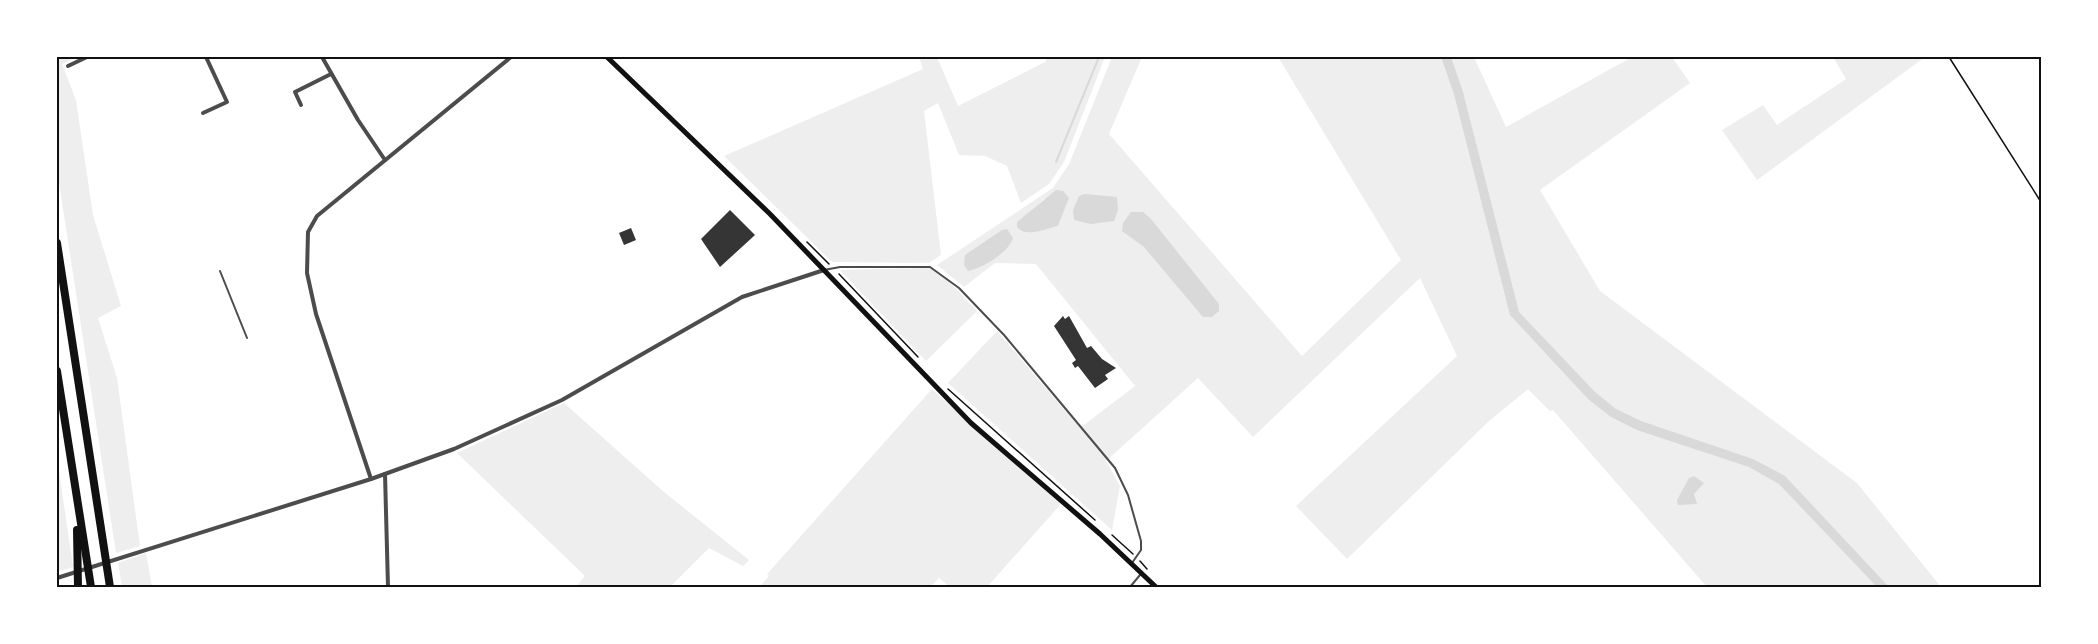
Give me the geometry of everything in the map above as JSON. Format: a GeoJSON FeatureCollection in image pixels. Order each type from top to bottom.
{"type":"FeatureCollection","features":[{"type":"Feature","properties":{"kind":"highway"},"geometry":{"type":"LineString","coordinates":[[57,243],[110,587]]}},
{"type":"Feature","properties":{"kind":"highway"},"geometry":{"type":"LineString","coordinates":[[57,371],[91,587]]}},
{"type":"Feature","properties":{"kind":"highway"},"geometry":{"type":"LineString","coordinates":[[76,501],[78,587]]}},
{"type":"Feature","properties":{"kind":"main road"},"geometry":{"type":"LineString","coordinates":[[607,57],[824,270],[971,423],[1132,563],[1156,587]]}},
{"type":"Feature","properties":{"kind":"street"},"geometry":{"type":"LineString","coordinates":[[68,66],[87,57]]}},
{"type":"Feature","properties":{"kind":"street"},"geometry":{"type":"LineString","coordinates":[[203,113],[227,102],[206,57]]}},
{"type":"Feature","properties":{"kind":"street"},"geometry":{"type":"LineString","coordinates":[[322,57],[385,160]]}},
{"type":"Feature","properties":{"kind":"street"},"geometry":{"type":"LineString","coordinates":[[371,479],[316,314],[307,273],[308,232],[316,216],[511,57]]}},
{"type":"Feature","properties":{"kind":"street"},"geometry":{"type":"LineString","coordinates":[[301,105],[295,92],[331,74]]}},
{"type":"Feature","properties":{"kind":"street"},"geometry":{"type":"LineString","coordinates":[[57,578],[371,479],[454,449],[562,400],[742,297],[824,270]]}},
{"type":"Feature","properties":{"kind":"street"},"geometry":{"type":"LineString","coordinates":[[385,474],[388,587]]}},
{"type":"Feature","properties":{"kind":"lane"},"geometry":{"type":"LineString","coordinates":[[824,270],[930,267],[959,288],[1004,334],[1115,468],[1128,495],[1141,541],[1141,550],[1132,563]]}},
{"type":"Feature","properties":{"kind":"lane"},"geometry":{"type":"LineString","coordinates":[[220,271],[247,338]]}},
{"type":"Feature","properties":{"kind":"lane"},"geometry":{"type":"LineString","coordinates":[[1130,587],[1142,573]]}},
{"type":"Feature","properties":{"kind":"path"},"geometry":{"type":"LineString","coordinates":[[1949,57],[2041,202]]}},
{"type":"Feature","properties":{"kind":"path"},"geometry":{"type":"LineString","coordinates":[[800,235],[919,358]]}},
{"type":"Feature","properties":{"kind":"path"},"geometry":{"type":"LineString","coordinates":[[947,388],[1102,526]]}},
{"type":"Feature","properties":{"kind":"path"},"geometry":{"type":"LineString","coordinates":[[1111,534],[1150,572]]}},
{"type":"Feature","properties":{"kind":"shaded area"},"geometry":{"type":"Polygon","coordinates":[[[57,57],[77,57],[62,64],[76,100],[93,215],[121,306],[98,318],[117,378],[140,546],[116,553],[57,170],[57,57]]]}},
{"type":"Feature","properties":{"kind":"shaded area"},"geometry":{"type":"Polygon","coordinates":[[[919,57],[937,57],[958,106],[1045,62],[1048,57],[1105,57],[1064,162],[1049,184],[1021,203],[1007,166],[985,156],[959,155],[938,103],[924,111],[941,255],[929,263],[832,262],[724,156],[923,69],[919,57]]]}},
{"type":"Feature","properties":{"kind":"shaded area"},"geometry":{"type":"Polygon","coordinates":[[[1112,57],[1142,57],[1109,134],[1302,356],[1401,260],[1278,57],[1474,57],[1506,127],[1632,57],[1672,57],[1690,83],[1540,190],[1600,291],[1857,483],[1941,587],[1707,587],[1553,410],[1550,411],[1528,389],[1488,422],[1347,559],[1296,506],[1457,356],[1420,278],[1253,437],[1198,378],[1106,461],[1120,486],[1112,530],[948,383],[997,331],[1080,428],[1135,386],[1036,264],[995,263],[964,287],[937,265],[1053,188],[1069,164],[1112,57]],[[1069,198],[1044,199],[1030,212],[1037,231],[1058,226],[1069,198]],[[1137,241],[1144,247],[1219,304],[1185,265],[1137,241]]]}},
{"type":"Feature","properties":{"kind":"shaded area"},"geometry":{"type":"Polygon","coordinates":[[[1441,57],[1451,57],[1463,92],[1519,312],[1595,392],[1616,409],[1641,421],[1753,459],[1785,476],[1889,587],[1877,587],[1779,484],[1749,467],[1637,430],[1611,417],[1588,399],[1510,315],[1454,94],[1441,57]]]}},
{"type":"Feature","properties":{"kind":"shaded area"},"geometry":{"type":"Polygon","coordinates":[[[1833,57],[1925,57],[1757,180],[1722,130],[1763,105],[1777,125],[1846,79],[1833,57]]]}},
{"type":"Feature","properties":{"kind":"shaded area"},"geometry":{"type":"Polygon","coordinates":[[[1056,190],[1063,191],[1069,198],[1058,226],[1031,232],[1017,227],[1017,222],[1056,190]]]}},
{"type":"Feature","properties":{"kind":"shaded area"},"geometry":{"type":"Polygon","coordinates":[[[1085,194],[1117,197],[1118,210],[1114,221],[1091,224],[1074,220],[1073,210],[1079,196],[1085,194]]]}},
{"type":"Feature","properties":{"kind":"shaded area"},"geometry":{"type":"Polygon","coordinates":[[[1131,212],[1143,212],[1151,219],[1219,304],[1219,311],[1212,317],[1203,317],[1144,247],[1122,231],[1123,223],[1131,212]]]}},
{"type":"Feature","properties":{"kind":"shaded area"},"geometry":{"type":"Polygon","coordinates":[[[1007,229],[1013,238],[1006,249],[988,263],[968,271],[964,265],[965,255],[1007,229]]]}},
{"type":"Feature","properties":{"kind":"shaded area"},"geometry":{"type":"Polygon","coordinates":[[[929,268],[949,282],[977,311],[926,361],[840,270],[929,268]]]}},
{"type":"Feature","properties":{"kind":"shaded area"},"geometry":{"type":"Polygon","coordinates":[[[932,389],[1061,504],[987,587],[950,587],[939,578],[930,587],[759,587],[769,576],[767,574],[932,389]]]}},
{"type":"Feature","properties":{"kind":"shaded area"},"geometry":{"type":"Polygon","coordinates":[[[564,403],[664,492],[749,560],[743,566],[709,548],[670,587],[576,587],[585,576],[457,453],[564,403]]]}},
{"type":"Feature","properties":{"kind":"shaded area"},"geometry":{"type":"Polygon","coordinates":[[[57,457],[73,567],[57,572],[57,457]]]}},
{"type":"Feature","properties":{"kind":"shaded area"},"geometry":{"type":"Polygon","coordinates":[[[1694,476],[1704,483],[1694,494],[1697,504],[1678,505],[1677,500],[1689,478],[1694,476]]]}},
{"type":"Feature","properties":{"kind":"shaded area"},"geometry":{"type":"Polygon","coordinates":[[[146,553],[152,587],[122,587],[118,563],[146,553]]]}},
{"type":"Feature","properties":{"kind":"building"},"geometry":{"type":"Polygon","coordinates":[[[730,210],[755,235],[720,267],[701,239],[730,210]]]}},
{"type":"Feature","properties":{"kind":"building"},"geometry":{"type":"Polygon","coordinates":[[[631,228],[636,240],[624,245],[619,233],[631,228]]]}},
{"type":"Feature","properties":{"kind":"building"},"geometry":{"type":"Polygon","coordinates":[[[1063,316],[1065,319],[1069,316],[1087,348],[1091,346],[1102,359],[1116,368],[1105,375],[1108,379],[1095,388],[1078,366],[1075,368],[1072,363],[1076,360],[1054,326],[1063,316]]]}},
{"type":"Feature","properties":{"kind":"waterway"},"geometry":{"type":"LineString","coordinates":[[1056,162],[1099,57]]}}]}
